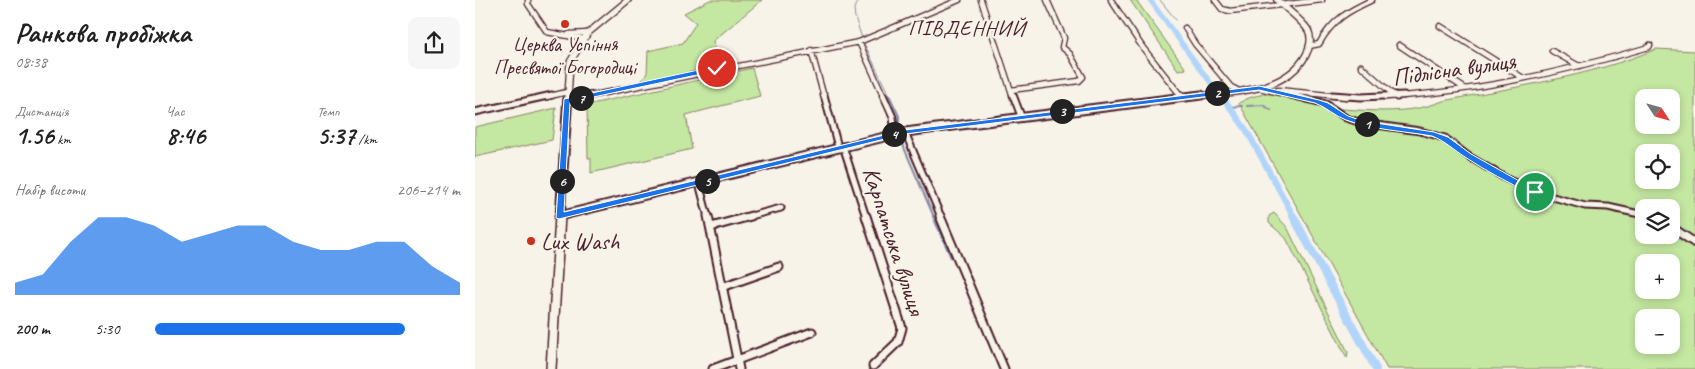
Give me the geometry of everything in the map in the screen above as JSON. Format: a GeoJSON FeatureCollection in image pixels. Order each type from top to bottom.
{"type":"FeatureCollection","features":[{"type":"Feature","properties":{"kind":"street"},"geometry":{"type":"LineString","coordinates":[[528,0],[528,4],[545,30],[584,39]]}},
{"type":"Feature","properties":{"kind":"street"},"geometry":{"type":"LineString","coordinates":[[551,369],[570,62],[588,33],[628,0]]}},
{"type":"Feature","properties":{"kind":"street"},"geometry":{"type":"LineString","coordinates":[[567,100],[811,50],[859,42],[959,0]]}},
{"type":"Feature","properties":{"kind":"street"},"geometry":{"type":"LineString","coordinates":[[981,0],[1021,116]]}},
{"type":"Feature","properties":{"kind":"street"},"geometry":{"type":"LineString","coordinates":[[1011,90],[1079,81],[1083,77],[1070,54],[1062,47],[1064,38],[1047,0]]}},
{"type":"Feature","properties":{"kind":"street"},"geometry":{"type":"LineString","coordinates":[[1111,0],[1143,48],[1183,98]]}},
{"type":"Feature","properties":{"kind":"street"},"geometry":{"type":"LineString","coordinates":[[1215,0],[1222,9],[1230,11],[1322,0]]}},
{"type":"Feature","properties":{"kind":"street"},"geometry":{"type":"LineString","coordinates":[[559,216],[905,132],[1021,116],[1259,88],[1275,82],[1294,70],[1305,57],[1309,46],[1308,30],[1277,0]]}},
{"type":"Feature","properties":{"kind":"street"},"geometry":{"type":"LineString","coordinates":[[1309,46],[1319,44],[1327,31],[1347,11],[1372,0]]}},
{"type":"Feature","properties":{"kind":"street"},"geometry":{"type":"LineString","coordinates":[[1440,26],[1523,78]]}},
{"type":"Feature","properties":{"kind":"street"},"geometry":{"type":"LineString","coordinates":[[1185,28],[1195,44],[1231,87],[1237,90]]}},
{"type":"Feature","properties":{"kind":"street"},"geometry":{"type":"LineString","coordinates":[[562,35],[588,33]]}},
{"type":"Feature","properties":{"kind":"street"},"geometry":{"type":"LineString","coordinates":[[859,42],[893,117],[895,134]]}},
{"type":"Feature","properties":{"kind":"street"},"geometry":{"type":"LineString","coordinates":[[1399,45],[1464,88]]}},
{"type":"Feature","properties":{"kind":"street","name":"Підлісна вулиця"},"geometry":{"type":"LineString","coordinates":[[1259,88],[1349,97],[1397,96],[1464,88],[1523,78],[1626,54],[1649,47],[1650,45]]}},
{"type":"Feature","properties":{"kind":"street","name":"Карпатська вулиця"},"geometry":{"type":"LineString","coordinates":[[811,50],[841,147],[859,188],[889,292],[903,330],[899,343],[882,355],[873,366]]}},
{"type":"Feature","properties":{"kind":"street"},"geometry":{"type":"LineString","coordinates":[[1552,51],[1579,66]]}},
{"type":"Feature","properties":{"kind":"street"},"geometry":{"type":"LineString","coordinates":[[1361,66],[1397,96]]}},
{"type":"Feature","properties":{"kind":"street"},"geometry":{"type":"LineString","coordinates":[[1259,88],[1326,104],[1346,118],[1362,123],[1420,131],[1445,138],[1468,156],[1507,179],[1535,192],[1585,206],[1608,207],[1635,212]]}},
{"type":"Feature","properties":{"kind":"street"},"geometry":{"type":"LineString","coordinates":[[475,112],[567,92]]}},
{"type":"Feature","properties":{"kind":"street"},"geometry":{"type":"LineString","coordinates":[[905,132],[1004,369]]}},
{"type":"Feature","properties":{"kind":"street"},"geometry":{"type":"LineString","coordinates":[[699,183],[711,228],[739,369]]}},
{"type":"Feature","properties":{"kind":"street"},"geometry":{"type":"LineString","coordinates":[[711,228],[781,208]]}},
{"type":"Feature","properties":{"kind":"street"},"geometry":{"type":"LineString","coordinates":[[1680,233],[1695,243]]}},
{"type":"Feature","properties":{"kind":"street"},"geometry":{"type":"LineString","coordinates":[[722,287],[779,267]]}},
{"type":"Feature","properties":{"kind":"street"},"geometry":{"type":"LineString","coordinates":[[713,369],[812,332]]}},
{"type":"Feature","properties":{"kind":"green space"},"geometry":{"type":"Polygon","coordinates":[[[710,0],[762,0],[713,41],[721,67],[640,83],[647,73],[648,51],[683,43],[696,23],[684,13],[710,0]]]}},
{"type":"Feature","properties":{"kind":"green space"},"geometry":{"type":"Polygon","coordinates":[[[1130,0],[1136,0],[1186,69],[1178,70],[1130,0]]]}},
{"type":"Feature","properties":{"kind":"green space"},"geometry":{"type":"Polygon","coordinates":[[[1656,49],[1695,51],[1695,369],[1387,369],[1239,103],[1258,95],[1289,94],[1320,96],[1326,108],[1370,111],[1414,109],[1443,101],[1524,86],[1604,67],[1656,49]]]}},
{"type":"Feature","properties":{"kind":"green space"},"geometry":{"type":"Polygon","coordinates":[[[752,68],[760,96],[686,115],[692,149],[591,173],[591,158],[588,158],[587,105],[752,68]]]}},
{"type":"Feature","properties":{"kind":"green space"},"geometry":{"type":"Polygon","coordinates":[[[556,108],[552,140],[475,157],[475,127],[556,108]]]}},
{"type":"Feature","properties":{"kind":"green space"},"geometry":{"type":"Polygon","coordinates":[[[1274,213],[1287,227],[1348,352],[1347,358],[1286,238],[1269,223],[1269,216],[1274,213]]]}},
{"type":"Feature","properties":{"kind":"waterway"},"geometry":{"type":"LineString","coordinates":[[860,0],[854,8],[855,18],[862,38]]}},
{"type":"Feature","properties":{"kind":"waterway"},"geometry":{"type":"LineString","coordinates":[[1150,0],[1221,97]]}},
{"type":"Feature","properties":{"kind":"waterway"},"geometry":{"type":"LineString","coordinates":[[1160,0],[1176,20]]}},
{"type":"Feature","properties":{"kind":"waterway"},"geometry":{"type":"LineString","coordinates":[[863,41],[890,97]]}},
{"type":"Feature","properties":{"kind":"waterway"},"geometry":{"type":"LineString","coordinates":[[889,95],[899,116],[899,130]]}},
{"type":"Feature","properties":{"kind":"waterway"},"geometry":{"type":"LineString","coordinates":[[1221,95],[1247,131],[1294,217]]}},
{"type":"Feature","properties":{"kind":"waterway"},"geometry":{"type":"LineString","coordinates":[[1247,106],[1263,105],[1271,110]]}},
{"type":"Feature","properties":{"kind":"waterway"},"geometry":{"type":"LineString","coordinates":[[1229,107],[1242,106]]}},
{"type":"Feature","properties":{"kind":"waterway"},"geometry":{"type":"LineString","coordinates":[[899,136],[934,217]]}},
{"type":"Feature","properties":{"kind":"waterway"},"geometry":{"type":"LineString","coordinates":[[933,216],[951,257]]}},
{"type":"Feature","properties":{"kind":"waterway"},"geometry":{"type":"LineString","coordinates":[[1293,216],[1376,369]]}},
{"type":"Feature","properties":{"kind":"place","name":"Церква Успіння Пресвятої Богородиці"},"geometry":{"type":"Point","coordinates":[565,24]}},
{"type":"Feature","properties":{"kind":"place","name":"Lux Wash"},"geometry":{"type":"Point","coordinates":[531,241]}},
{"type":"Feature","properties":{"kind":"district","name":"ПІВДЕННИЙ"},"geometry":{"type":"Point","coordinates":[967,28]}},
{"type":"Feature","properties":{"kind":"route"},"geometry":{"type":"LineString","coordinates":[[717,68],[567,100],[559,216],[640,198],[838,147],[905,132],[1259,88],[1326,104],[1346,118],[1362,123],[1420,131],[1445,138],[1468,156],[1507,179],[1535,192]]}}]}
